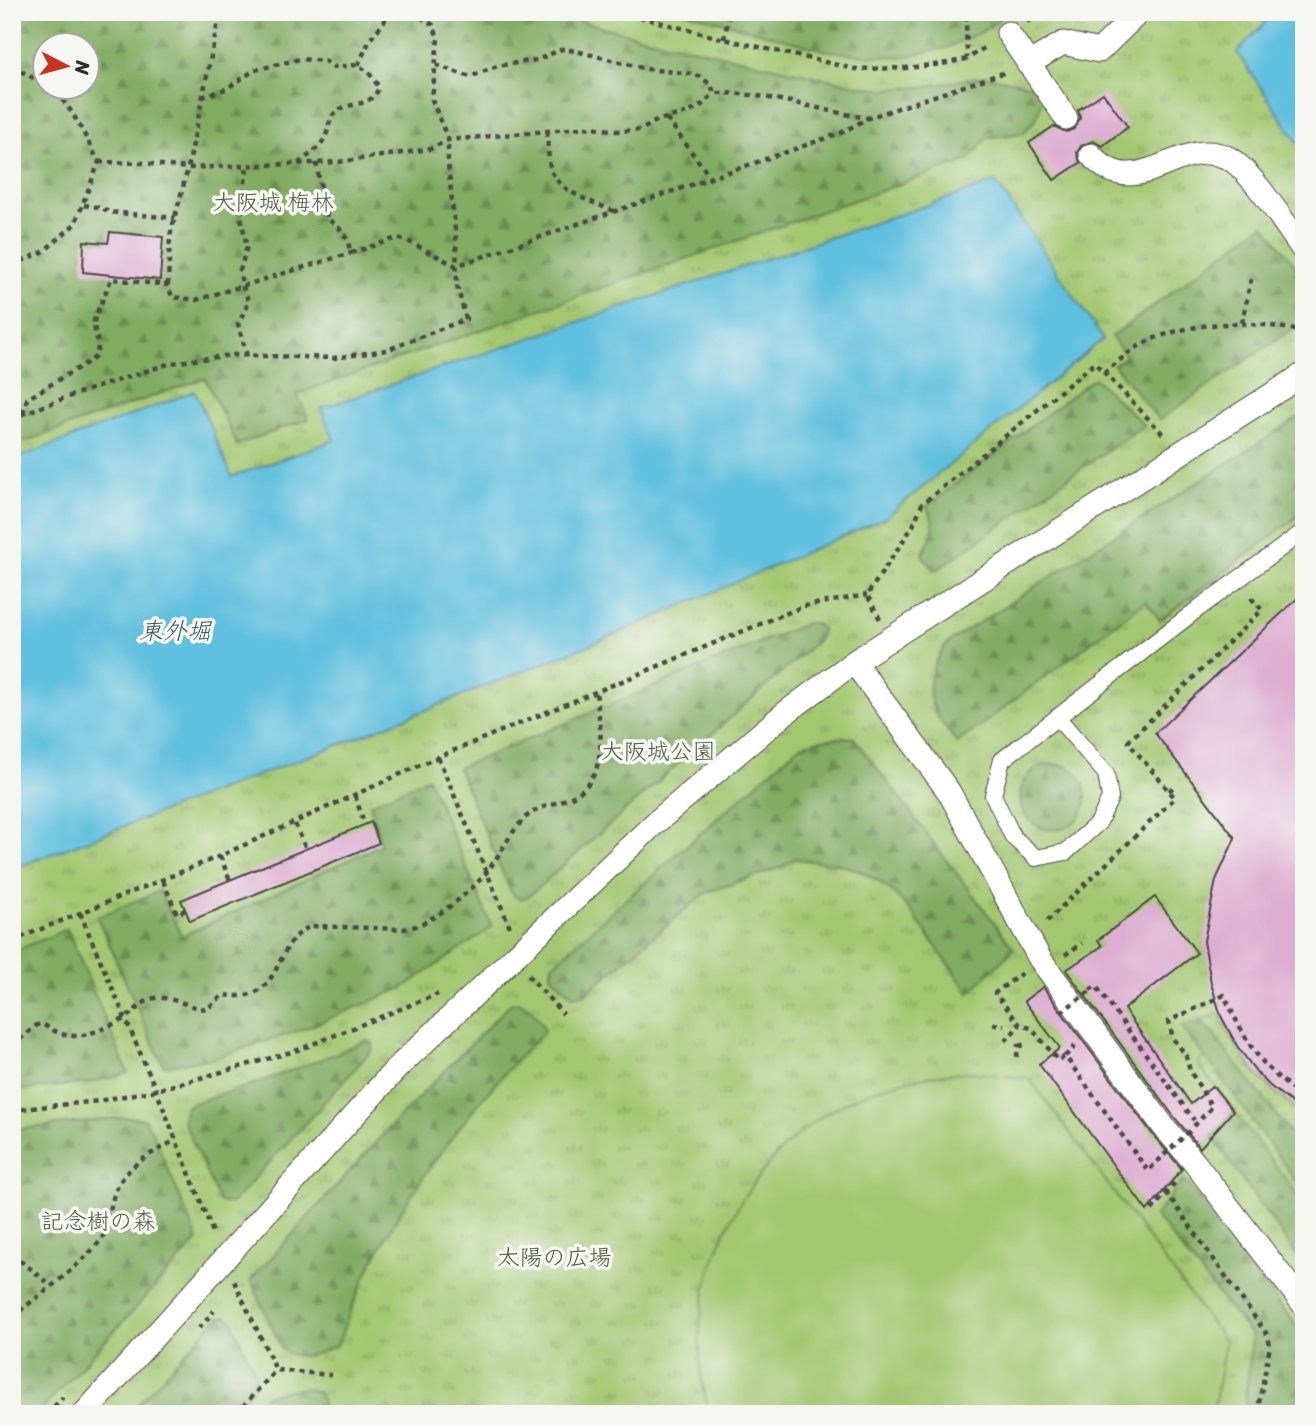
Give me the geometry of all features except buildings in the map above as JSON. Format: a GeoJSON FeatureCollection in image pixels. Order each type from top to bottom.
{"type":"FeatureCollection","features":[{"type":"Feature","properties":{"kind":"street"},"geometry":{"type":"LineString","coordinates":[[1028,64],[1063,43],[1099,51],[1139,12]]}},
{"type":"Feature","properties":{"kind":"street"},"geometry":{"type":"LineString","coordinates":[[1008,33],[1066,118]]}},
{"type":"Feature","properties":{"kind":"street"},"geometry":{"type":"LineString","coordinates":[[1091,155],[1101,166],[1115,173],[1129,175],[1200,153],[1226,156],[1248,176],[1304,251]]}},
{"type":"Feature","properties":{"kind":"street"},"geometry":{"type":"LineString","coordinates":[[84,1414],[396,1069],[654,824],[784,714],[854,662],[1304,374]]}},
{"type":"Feature","properties":{"kind":"street"},"geometry":{"type":"LineString","coordinates":[[854,662],[949,792],[1040,959],[1164,1127],[1304,1305]]}},
{"type":"Feature","properties":{"kind":"lane"},"geometry":{"type":"LineString","coordinates":[[1057,716],[1106,774],[1110,798],[1099,822],[1066,852],[1036,858],[1013,837],[993,796],[1002,760],[1057,716],[1304,531]]}},
{"type":"Feature","properties":{"kind":"path"},"geometry":{"type":"LineString","coordinates":[[220,12],[188,168],[170,236],[168,285],[172,297],[196,300],[397,238],[456,266],[841,132],[868,118],[1028,64]]}},
{"type":"Feature","properties":{"kind":"path"},"geometry":{"type":"LineString","coordinates":[[358,65],[388,12]]}},
{"type":"Feature","properties":{"kind":"path"},"geometry":{"type":"LineString","coordinates":[[12,418],[171,363],[232,355],[334,358],[387,350],[466,318],[457,286],[448,140],[432,100],[438,38],[433,25],[412,12]]}},
{"type":"Feature","properties":{"kind":"path"},"geometry":{"type":"LineString","coordinates":[[620,12],[855,69],[906,68],[967,59],[1041,12]]}},
{"type":"Feature","properties":{"kind":"path"},"geometry":{"type":"LineString","coordinates":[[724,39],[729,14],[966,18],[967,59]]}},
{"type":"Feature","properties":{"kind":"path"},"geometry":{"type":"LineString","coordinates":[[436,65],[470,77],[497,66],[537,60],[562,49],[647,69],[692,74],[711,85],[714,93]]}},
{"type":"Feature","properties":{"kind":"path"},"geometry":{"type":"LineString","coordinates":[[202,97],[226,89],[255,70],[300,59],[325,61],[333,67],[358,65],[376,81],[379,87],[377,94],[358,106],[336,111],[329,120],[323,141],[298,164]]}},
{"type":"Feature","properties":{"kind":"path"},"geometry":{"type":"LineString","coordinates":[[12,66],[32,77]]}},
{"type":"Feature","properties":{"kind":"path"},"geometry":{"type":"LineString","coordinates":[[99,162],[188,168],[339,162],[430,149],[448,140],[592,127],[616,131],[642,130],[659,120],[690,113],[714,93],[751,94],[868,118]]}},
{"type":"Feature","properties":{"kind":"path"},"geometry":{"type":"LineString","coordinates":[[12,265],[43,251],[75,225],[99,162],[64,102]]}},
{"type":"Feature","properties":{"kind":"path"},"geometry":{"type":"LineString","coordinates":[[667,119],[711,178]]}},
{"type":"Feature","properties":{"kind":"path"},"geometry":{"type":"LineString","coordinates":[[547,132],[550,167],[559,181],[576,194],[615,211]]}},
{"type":"Feature","properties":{"kind":"path"},"geometry":{"type":"LineString","coordinates":[[316,163],[327,218],[347,239],[351,253]]}},
{"type":"Feature","properties":{"kind":"path"},"geometry":{"type":"LineString","coordinates":[[247,166],[241,217],[247,247],[240,270],[242,285],[249,302],[238,324],[247,356]]}},
{"type":"Feature","properties":{"kind":"path"},"geometry":{"type":"LineString","coordinates":[[84,205],[103,208],[108,212],[175,218]]}},
{"type":"Feature","properties":{"kind":"path"},"geometry":{"type":"LineString","coordinates":[[23,414],[27,399],[93,359],[97,353],[99,347],[95,317],[101,309],[111,279],[168,285]]}},
{"type":"Feature","properties":{"kind":"path"},"geometry":{"type":"LineString","coordinates":[[1242,323],[1251,279]]}},
{"type":"Feature","properties":{"kind":"path"},"geometry":{"type":"LineString","coordinates":[[1104,373],[1129,353],[1153,339],[1217,324],[1262,324],[1304,332]]}},
{"type":"Feature","properties":{"kind":"path"},"geometry":{"type":"LineString","coordinates":[[12,941],[163,881],[295,824],[438,757],[804,606],[866,595],[913,526],[922,504],[1095,363],[1164,435]]}},
{"type":"Feature","properties":{"kind":"path"},"geometry":{"type":"LineString","coordinates":[[1028,938],[1174,798],[1128,742],[1262,610],[1252,599],[1262,591]]}},
{"type":"Feature","properties":{"kind":"path"},"geometry":{"type":"LineString","coordinates":[[866,595],[891,638]]}},
{"type":"Feature","properties":{"kind":"path"},"geometry":{"type":"LineString","coordinates":[[12,1046],[37,1025],[43,1024],[58,1034],[79,1036],[94,1033],[125,1019],[146,1001],[155,998],[177,1000],[197,1009],[207,1008],[214,1000],[224,995],[239,997],[251,994],[265,986],[273,977],[292,940],[301,930],[312,926],[403,929],[425,924],[439,915],[487,872],[528,815],[538,808],[575,796],[590,781],[595,770],[601,734],[596,692]]}},
{"type":"Feature","properties":{"kind":"path"},"geometry":{"type":"LineString","coordinates":[[438,757],[529,977],[563,1014]]}},
{"type":"Feature","properties":{"kind":"path"},"geometry":{"type":"LineString","coordinates":[[1169,791],[1176,785]]}},
{"type":"Feature","properties":{"kind":"path"},"geometry":{"type":"LineString","coordinates":[[355,796],[365,825]]}},
{"type":"Feature","properties":{"kind":"path"},"geometry":{"type":"LineString","coordinates":[[295,824],[306,849]]}},
{"type":"Feature","properties":{"kind":"path"},"geometry":{"type":"LineString","coordinates":[[220,856],[230,880]]}},
{"type":"Feature","properties":{"kind":"path"},"geometry":{"type":"LineString","coordinates":[[163,881],[177,914],[185,910]]}},
{"type":"Feature","properties":{"kind":"path"},"geometry":{"type":"LineString","coordinates":[[80,913],[156,1090],[224,1261],[276,1370]]}},
{"type":"Feature","properties":{"kind":"path"},"geometry":{"type":"LineString","coordinates":[[1040,959],[995,993],[1020,1025],[1031,1028],[1059,1060],[1074,1048],[1067,1038]]}},
{"type":"Feature","properties":{"kind":"path"},"geometry":{"type":"LineString","coordinates":[[520,984],[539,967]]}},
{"type":"Feature","properties":{"kind":"path"},"geometry":{"type":"LineString","coordinates":[[1053,1018],[1096,986],[1197,1124]]}},
{"type":"Feature","properties":{"kind":"path"},"geometry":{"type":"LineString","coordinates":[[12,1110],[98,1101],[156,1090],[298,1051],[439,993]]}},
{"type":"Feature","properties":{"kind":"path"},"geometry":{"type":"LineString","coordinates":[[1065,1056],[1148,1171],[1212,1107],[1190,1071],[1186,1055],[1173,1039],[1169,1021],[1224,995],[1242,1034],[1262,1064],[1304,1097]]}},
{"type":"Feature","properties":{"kind":"path"},"geometry":{"type":"LineString","coordinates":[[993,1024],[1004,1026]]}},
{"type":"Feature","properties":{"kind":"path"},"geometry":{"type":"LineString","coordinates":[[1005,1041],[1020,1025]]}},
{"type":"Feature","properties":{"kind":"path"},"geometry":{"type":"LineString","coordinates":[[1017,1057],[1019,1044],[1023,1052]]}},
{"type":"Feature","properties":{"kind":"path"},"geometry":{"type":"LineString","coordinates":[[12,1317],[90,1253],[105,1233],[116,1187],[125,1173],[140,1159],[176,1140]]}},
{"type":"Feature","properties":{"kind":"path"},"geometry":{"type":"LineString","coordinates":[[1152,1210],[1181,1176]]}},
{"type":"Feature","properties":{"kind":"path"},"geometry":{"type":"LineString","coordinates":[[1166,1192],[1268,1336],[1270,1346],[1257,1414]]}},
{"type":"Feature","properties":{"kind":"path"},"geometry":{"type":"LineString","coordinates":[[12,1254],[51,1285]]}},
{"type":"Feature","properties":{"kind":"path"},"geometry":{"type":"LineString","coordinates":[[227,1296],[245,1275]]}},
{"type":"Feature","properties":{"kind":"path"},"geometry":{"type":"LineString","coordinates":[[191,1336],[218,1307]]}},
{"type":"Feature","properties":{"kind":"path"},"geometry":{"type":"LineString","coordinates":[[276,1370],[331,1375]]}},
{"type":"Feature","properties":{"kind":"path"},"geometry":{"type":"LineString","coordinates":[[236,1414],[276,1370]]}},
{"type":"Feature","properties":{"kind":"green space","name":"大阪城公園"},"geometry":{"type":"Polygon","coordinates":[[[12,12],[1304,12],[1304,1414],[12,1414],[12,12]]]}},
{"type":"Feature","properties":{"kind":"green space","name":"大阪城 梅林"},"geometry":{"type":"Polygon","coordinates":[[[12,12],[547,12],[629,34],[851,84],[881,89],[922,87],[986,76],[1034,86],[1043,97],[1036,119],[1024,133],[987,138],[967,161],[297,394],[308,419],[237,445],[205,378],[12,446],[12,12]]]}},
{"type":"Feature","properties":{"kind":"green space"},"geometry":{"type":"Polygon","coordinates":[[[685,12],[919,12],[1001,15],[1003,12],[1010,12],[982,32],[946,48],[902,57],[823,50],[685,12]]]}},
{"type":"Feature","properties":{"kind":"green space"},"geometry":{"type":"Polygon","coordinates":[[[1264,224],[1304,277],[1304,321],[1159,420],[1114,365],[1126,356],[1111,337],[1264,224]]]}},
{"type":"Feature","properties":{"kind":"green space"},"geometry":{"type":"Polygon","coordinates":[[[1094,378],[1144,425],[935,571],[922,555],[933,531],[930,513],[926,507],[1094,378]]]}},
{"type":"Feature","properties":{"kind":"green space"},"geometry":{"type":"Polygon","coordinates":[[[1304,414],[1304,512],[1160,620],[1146,601],[957,743],[936,715],[930,696],[932,671],[949,642],[1304,414]]]}},
{"type":"Feature","properties":{"kind":"green space"},"geometry":{"type":"Polygon","coordinates":[[[807,623],[821,627],[822,633],[817,641],[530,895],[522,899],[515,897],[458,768],[807,623]]]}},
{"type":"Feature","properties":{"kind":"green space"},"geometry":{"type":"Polygon","coordinates":[[[854,738],[1014,949],[969,993],[909,909],[893,892],[858,870],[838,864],[794,859],[782,867],[705,893],[584,995],[572,996],[551,975],[552,965],[798,747],[815,741],[854,738]]]}},
{"type":"Feature","properties":{"kind":"green space"},"geometry":{"type":"Polygon","coordinates":[[[1053,764],[1066,767],[1076,774],[1083,784],[1086,797],[1083,810],[1076,820],[1066,827],[1053,830],[1040,827],[1030,820],[1023,810],[1020,797],[1023,784],[1030,774],[1040,767],[1053,764]]]}},
{"type":"Feature","properties":{"kind":"green space"},"geometry":{"type":"Polygon","coordinates":[[[428,778],[492,927],[403,988],[301,1030],[214,1058],[163,1066],[97,917],[159,891],[182,936],[381,845],[370,804],[428,778]]]}},
{"type":"Feature","properties":{"kind":"green space"},"geometry":{"type":"Polygon","coordinates":[[[67,929],[128,1073],[89,1083],[12,1091],[12,952],[67,929]]]}},
{"type":"Feature","properties":{"kind":"green space"},"geometry":{"type":"Polygon","coordinates":[[[518,1002],[535,1014],[544,1032],[494,1085],[427,1171],[371,1265],[337,1345],[308,1356],[288,1353],[281,1348],[251,1280],[387,1130],[510,1004],[518,1002]]]}},
{"type":"Feature","properties":{"kind":"green space"},"geometry":{"type":"Polygon","coordinates":[[[1219,1014],[1254,1070],[1277,1093],[1304,1113],[1304,1150],[1202,1020],[1219,1014]]]}},
{"type":"Feature","properties":{"kind":"green space"},"geometry":{"type":"Polygon","coordinates":[[[1202,1020],[1304,1150],[1304,1192],[1182,1027],[1202,1020]]]}},
{"type":"Feature","properties":{"kind":"green space","name":"記念樹の森"},"geometry":{"type":"Polygon","coordinates":[[[366,1041],[373,1043],[372,1050],[232,1203],[223,1203],[218,1199],[183,1120],[186,1107],[280,1075],[366,1041]]]}},
{"type":"Feature","properties":{"kind":"green space"},"geometry":{"type":"Polygon","coordinates":[[[1205,1056],[1304,1192],[1304,1203],[1198,1064],[1205,1056]]]}},
{"type":"Feature","properties":{"kind":"green space"},"geometry":{"type":"Polygon","coordinates":[[[967,1072],[1029,1078],[1225,1342],[1213,1414],[710,1414],[701,1371],[700,1327],[707,1283],[721,1241],[741,1201],[767,1166],[798,1134],[850,1101],[898,1083],[967,1072]]]}},
{"type":"Feature","properties":{"kind":"green space"},"geometry":{"type":"Polygon","coordinates":[[[1234,1111],[1304,1203],[1304,1266],[1212,1136],[1234,1111]]]}},
{"type":"Feature","properties":{"kind":"green space","name":"記念樹の森"},"geometry":{"type":"Polygon","coordinates":[[[128,1117],[144,1119],[151,1129],[198,1240],[38,1414],[12,1414],[12,1130],[128,1117]]]}},
{"type":"Feature","properties":{"kind":"green space"},"geometry":{"type":"Polygon","coordinates":[[[1184,1179],[1304,1336],[1304,1414],[1244,1414],[1252,1336],[1155,1216],[1184,1179]]]}},
{"type":"Feature","properties":{"kind":"green space"},"geometry":{"type":"Polygon","coordinates":[[[225,1316],[231,1319],[256,1375],[253,1388],[228,1414],[129,1414],[217,1318],[225,1316]]]}},
{"type":"Feature","properties":{"kind":"green space"},"geometry":{"type":"Polygon","coordinates":[[[299,1388],[316,1391],[321,1396],[321,1414],[248,1414],[266,1395],[299,1388]]]}},
{"type":"Feature","properties":{"kind":"water"},"geometry":{"type":"Polygon","coordinates":[[[1275,12],[1304,12],[1304,142],[1302,140],[1298,143],[1237,52],[1275,12]]]}},
{"type":"Feature","properties":{"kind":"water","name":"東外堀"},"geometry":{"type":"Polygon","coordinates":[[[996,182],[1103,339],[885,518],[607,638],[338,745],[12,869],[12,460],[195,391],[232,477],[334,440],[321,408],[996,182]]]}},
{"type":"Feature","properties":{"kind":"park label","name":"太陽の広場"},"geometry":{"type":"Point","coordinates":[554,1257]}}]}
